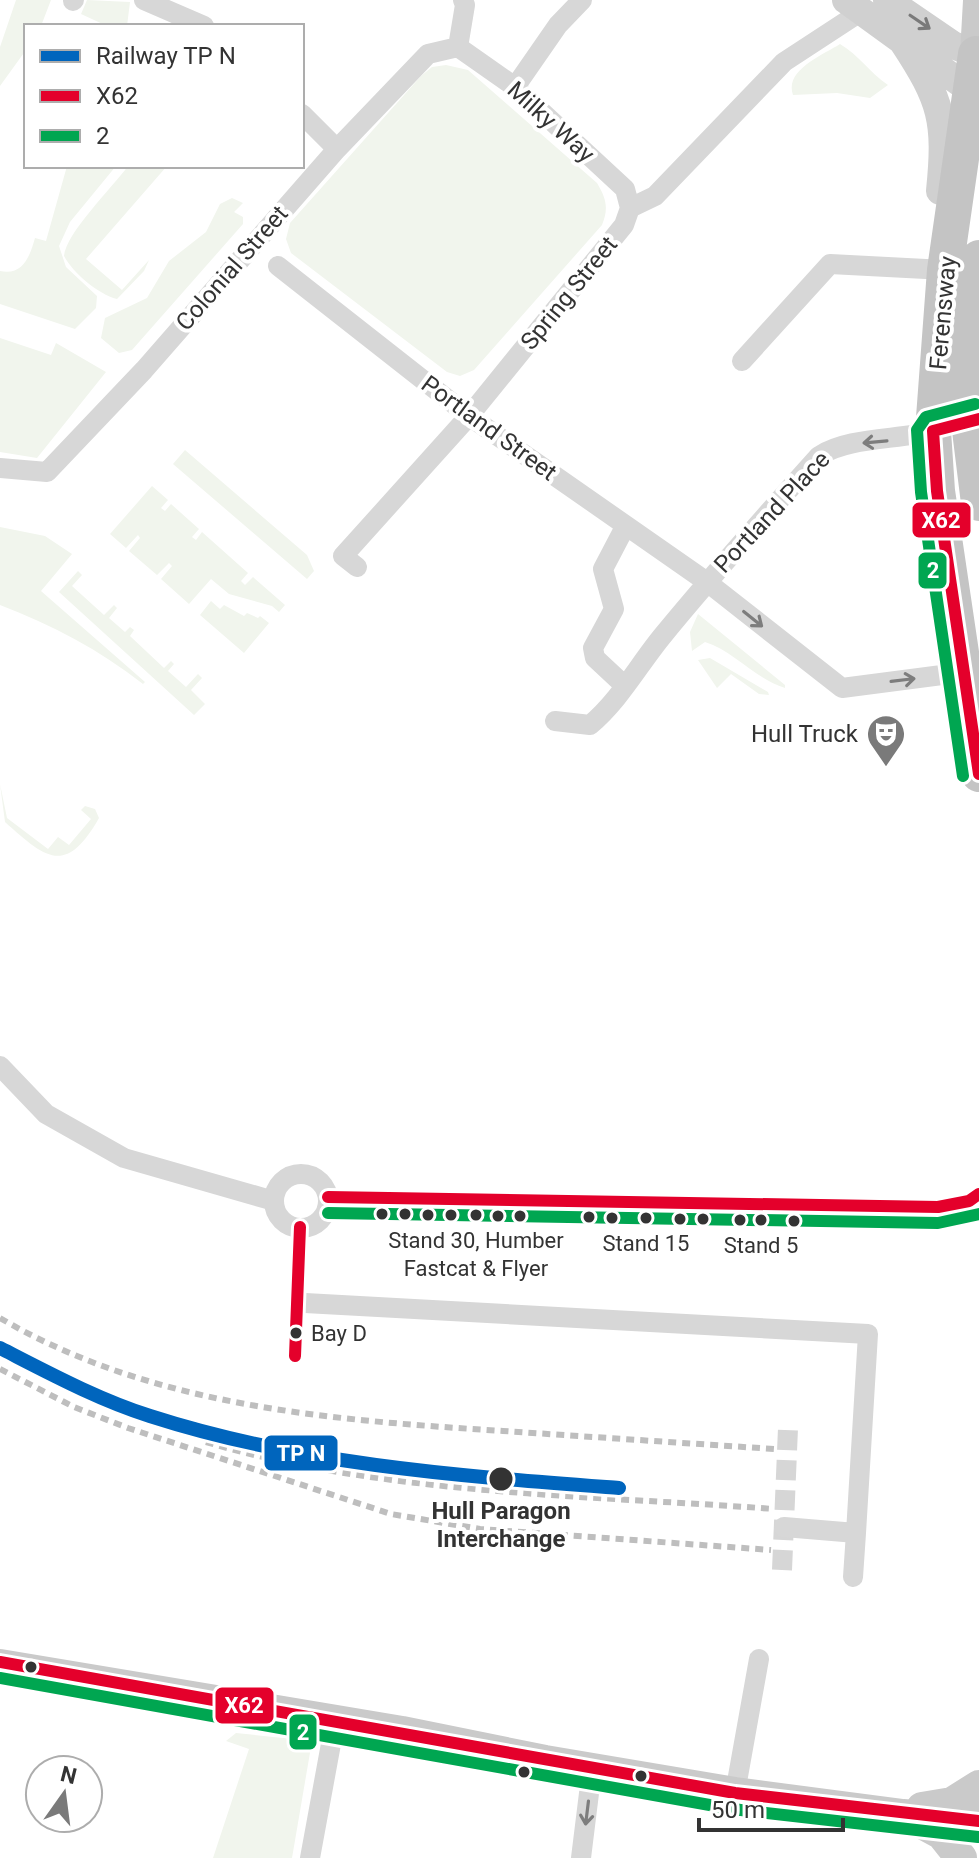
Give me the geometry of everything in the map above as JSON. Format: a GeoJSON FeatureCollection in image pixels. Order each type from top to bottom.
{"type":"FeatureCollection","features":[{"type":"Feature","properties":{"kind":"highway","name":"Ferensway"},"geometry":{"type":"LineString","coordinates":[[977,55],[957,260],[933,431],[937,491],[979,774]]}},
{"type":"Feature","properties":{"kind":"highway","name":"Ferensway"},"geometry":{"type":"LineString","coordinates":[[957,260],[974,420],[979,503]]}},
{"type":"Feature","properties":{"kind":"main road"},"geometry":{"type":"LineString","coordinates":[[977,55],[979,1]]}},
{"type":"Feature","properties":{"kind":"main road"},"geometry":{"type":"LineString","coordinates":[[6,1665],[735,1793],[903,1815],[979,1821]]}},
{"type":"Feature","properties":{"kind":"main road"},"geometry":{"type":"LineString","coordinates":[[867,1810],[941,1806],[979,1786]]}},
{"type":"Feature","properties":{"kind":"main road"},"geometry":{"type":"LineString","coordinates":[[903,1815],[942,1834],[961,1858]]}},
{"type":"Feature","properties":{"kind":"street"},"geometry":{"type":"LineString","coordinates":[[144,0],[199,24]]}},
{"type":"Feature","properties":{"kind":"street"},"geometry":{"type":"LineString","coordinates":[[458,47],[465,5],[463,0]]}},
{"type":"Feature","properties":{"kind":"street"},"geometry":{"type":"LineString","coordinates":[[515,87],[558,25],[582,0]]}},
{"type":"Feature","properties":{"kind":"street"},"geometry":{"type":"LineString","coordinates":[[865,4],[977,55]]}},
{"type":"Feature","properties":{"kind":"street"},"geometry":{"type":"LineString","coordinates":[[865,4],[903,42],[974,92]]}},
{"type":"Feature","properties":{"kind":"street","name":"Spring Street"},"geometry":{"type":"LineString","coordinates":[[357,567],[343,556],[469,416],[624,225],[630,208],[655,196],[784,62],[865,4]]}},
{"type":"Feature","properties":{"kind":"street"},"geometry":{"type":"LineString","coordinates":[[742,361],[830,264],[957,260],[938,207],[944,133],[940,108],[931,84],[903,42]]}},
{"type":"Feature","properties":{"kind":"street","name":"Milky Way"},"geometry":{"type":"LineString","coordinates":[[458,47],[515,87],[625,189],[630,208]]}},
{"type":"Feature","properties":{"kind":"street","name":"Colonial Street"},"geometry":{"type":"LineString","coordinates":[[0,468],[47,472],[144,370],[337,149],[428,54],[458,47]]}},
{"type":"Feature","properties":{"kind":"street"},"geometry":{"type":"LineString","coordinates":[[304,116],[337,149]]}},
{"type":"Feature","properties":{"kind":"street","name":"Portland Street"},"geometry":{"type":"LineString","coordinates":[[278,266],[469,416],[707,582],[842,688],[965,672]]}},
{"type":"Feature","properties":{"kind":"street","name":"Portland Place"},"geometry":{"type":"LineString","coordinates":[[555,721],[590,725],[608,709],[707,582],[819,456],[837,444],[896,440],[933,431]]}},
{"type":"Feature","properties":{"kind":"street"},"geometry":{"type":"LineString","coordinates":[[625,527],[603,569],[614,609],[593,648],[595,658],[625,686]]}},
{"type":"Feature","properties":{"kind":"street"},"geometry":{"type":"LineString","coordinates":[[0,1066],[46,1114],[124,1158],[274,1201]]}},
{"type":"Feature","properties":{"kind":"street"},"geometry":{"type":"LineString","coordinates":[[305,1303],[868,1334],[853,1577]]}},
{"type":"Feature","properties":{"kind":"street"},"geometry":{"type":"LineString","coordinates":[[784,1527],[856,1533]]}},
{"type":"Feature","properties":{"kind":"street"},"geometry":{"type":"LineString","coordinates":[[735,1793],[759,1659]]}},
{"type":"Feature","properties":{"kind":"street"},"geometry":{"type":"LineString","coordinates":[[310,1858],[335,1722]]}},
{"type":"Feature","properties":{"kind":"street"},"geometry":{"type":"LineString","coordinates":[[581,1858],[592,1769]]}},
{"type":"Feature","properties":{"kind":"shaded area"},"geometry":{"type":"Polygon","coordinates":[[[16,0],[51,0],[42,24],[24,24],[24,53],[0,86],[0,47],[16,0]]]}},
{"type":"Feature","properties":{"kind":"shaded area"},"geometry":{"type":"Polygon","coordinates":[[[87,0],[130,2],[127,24],[103,24],[81,14],[87,0]]]}},
{"type":"Feature","properties":{"kind":"shaded area"},"geometry":{"type":"Polygon","coordinates":[[[840,44],[888,85],[870,98],[837,93],[793,95],[794,78],[799,71],[840,44]]]}},
{"type":"Feature","properties":{"kind":"shaded area"},"geometry":{"type":"Polygon","coordinates":[[[446,65],[468,70],[597,183],[606,208],[602,225],[474,370],[460,376],[447,372],[291,253],[286,239],[290,223],[421,76],[432,67],[446,65]]]}},
{"type":"Feature","properties":{"kind":"shaded area"},"geometry":{"type":"Polygon","coordinates":[[[66,168],[114,168],[70,222],[59,246],[66,267],[97,296],[96,308],[75,329],[0,304],[0,271],[20,268],[28,258],[35,238],[46,241],[66,168]]]}},
{"type":"Feature","properties":{"kind":"shaded area"},"geometry":{"type":"Polygon","coordinates":[[[126,168],[165,168],[86,259],[122,290],[149,260],[144,271],[117,299],[87,282],[64,256],[81,223],[126,168]]]}},
{"type":"Feature","properties":{"kind":"shaded area"},"geometry":{"type":"Polygon","coordinates":[[[232,198],[243,203],[234,212],[243,217],[243,224],[132,350],[119,353],[101,338],[105,318],[147,298],[169,261],[206,232],[220,204],[232,198]]]}},
{"type":"Feature","properties":{"kind":"shaded area"},"geometry":{"type":"Polygon","coordinates":[[[0,338],[51,355],[56,343],[106,372],[37,458],[0,452],[0,338]]]}},
{"type":"Feature","properties":{"kind":"shaded area"},"geometry":{"type":"Polygon","coordinates":[[[185,450],[307,555],[314,571],[307,579],[173,464],[185,450]]]}},
{"type":"Feature","properties":{"kind":"shaded area"},"geometry":{"type":"Polygon","coordinates":[[[152,486],[168,500],[161,508],[165,511],[171,504],[199,529],[192,537],[196,540],[202,532],[248,573],[241,581],[245,585],[253,577],[285,605],[279,612],[272,606],[229,594],[211,579],[189,604],[161,579],[172,566],[169,563],[157,575],[129,551],[140,538],[138,535],[126,548],[110,534],[152,486]]]}},
{"type":"Feature","properties":{"kind":"shaded area"},"geometry":{"type":"Polygon","coordinates":[[[0,527],[45,536],[72,554],[41,591],[145,682],[143,684],[75,639],[0,605],[0,527]]]}},
{"type":"Feature","properties":{"kind":"shaded area"},"geometry":{"type":"Polygon","coordinates":[[[78,571],[82,575],[72,586],[104,615],[114,605],[117,608],[109,618],[125,632],[130,627],[134,630],[130,636],[164,668],[171,661],[174,664],[168,671],[186,687],[198,674],[202,678],[191,690],[205,704],[194,715],[59,592],[78,571]]]}},
{"type":"Feature","properties":{"kind":"shaded area"},"geometry":{"type":"Polygon","coordinates":[[[211,601],[220,609],[224,605],[244,616],[247,613],[260,616],[269,623],[244,653],[200,615],[211,601]]]}},
{"type":"Feature","properties":{"kind":"shaded area"},"geometry":{"type":"Polygon","coordinates":[[[698,614],[785,688],[716,646],[705,642],[692,651],[690,632],[698,614]]]}},
{"type":"Feature","properties":{"kind":"shaded area"},"geometry":{"type":"Polygon","coordinates":[[[710,658],[769,695],[759,694],[731,674],[717,688],[698,660],[710,658]]]}},
{"type":"Feature","properties":{"kind":"shaded area"},"geometry":{"type":"Polygon","coordinates":[[[0,784],[7,818],[48,849],[58,837],[69,845],[91,819],[81,810],[85,806],[95,809],[99,818],[76,848],[66,855],[55,856],[32,845],[5,822],[0,784]]]}},
{"type":"Feature","properties":{"kind":"shaded area"},"geometry":{"type":"Polygon","coordinates":[[[236,1733],[312,1741],[292,1858],[213,1858],[249,1749],[226,1741],[236,1733]]]}},
{"type":"Feature","properties":{"kind":"tunnel"},"geometry":{"type":"LineString","coordinates":[[782,1570],[788,1428]]}},
{"type":"Feature","properties":{"kind":"railway"},"geometry":{"type":"LineString","coordinates":[[0,1318],[58,1348],[119,1372],[244,1404],[438,1427],[774,1449]]}},
{"type":"Feature","properties":{"kind":"railway"},"geometry":{"type":"LineString","coordinates":[[0,1369],[74,1407],[128,1428],[391,1514],[480,1529],[771,1550]]}},
{"type":"Feature","properties":{"kind":"railway"},"geometry":{"type":"LineString","coordinates":[[206,1442],[274,1460],[415,1483],[559,1496],[774,1509]]}},
{"type":"Feature","properties":{"kind":"transit line","name":"2"},"geometry":{"type":"LineString","coordinates":[[963,776],[921,492],[917,430],[926,417],[975,404]]}},
{"type":"Feature","properties":{"kind":"transit line","name":"X62"},"geometry":{"type":"LineString","coordinates":[[979,419],[933,431],[937,491],[979,774]]}},
{"type":"Feature","properties":{"kind":"transit line","name":"X62"},"geometry":{"type":"LineString","coordinates":[[328,1197],[938,1207],[969,1201],[979,1194]]}},
{"type":"Feature","properties":{"kind":"transit line","name":"2"},"geometry":{"type":"LineString","coordinates":[[328,1213],[938,1223],[979,1214]]}},
{"type":"Feature","properties":{"kind":"transit line","name":"X62"},"geometry":{"type":"LineString","coordinates":[[295,1356],[300,1227]]}},
{"type":"Feature","properties":{"kind":"transit line"},"geometry":{"type":"LineString","coordinates":[[0,1348],[111,1402],[207,1433],[382,1466],[619,1488]]}},
{"type":"Feature","properties":{"kind":"transit line","name":"X62"},"geometry":{"type":"LineString","coordinates":[[0,1662],[735,1793],[979,1821]]}},
{"type":"Feature","properties":{"kind":"transit line","name":"2"},"geometry":{"type":"LineString","coordinates":[[0,1678],[732,1809],[978,1837]]}},
{"type":"Feature","properties":{"kind":"place","name":"Hull Truck"},"geometry":{"type":"Point","coordinates":[886,768]}},
{"type":"Feature","properties":{"kind":"place","name":"Stand 30, Humber Fastcat & Flyer"},"geometry":{"type":"Point","coordinates":[476,1215]}},
{"type":"Feature","properties":{"kind":"place","name":"Stand 15"},"geometry":{"type":"Point","coordinates":[646,1218]}},
{"type":"Feature","properties":{"kind":"place","name":"Stand 5"},"geometry":{"type":"Point","coordinates":[761,1220]}},
{"type":"Feature","properties":{"kind":"place","name":"Bay D"},"geometry":{"type":"Point","coordinates":[296,1333]}},
{"type":"Feature","properties":{"kind":"place","name":"Hull Paragon Interchange"},"geometry":{"type":"Point","coordinates":[501,1479]}}]}
